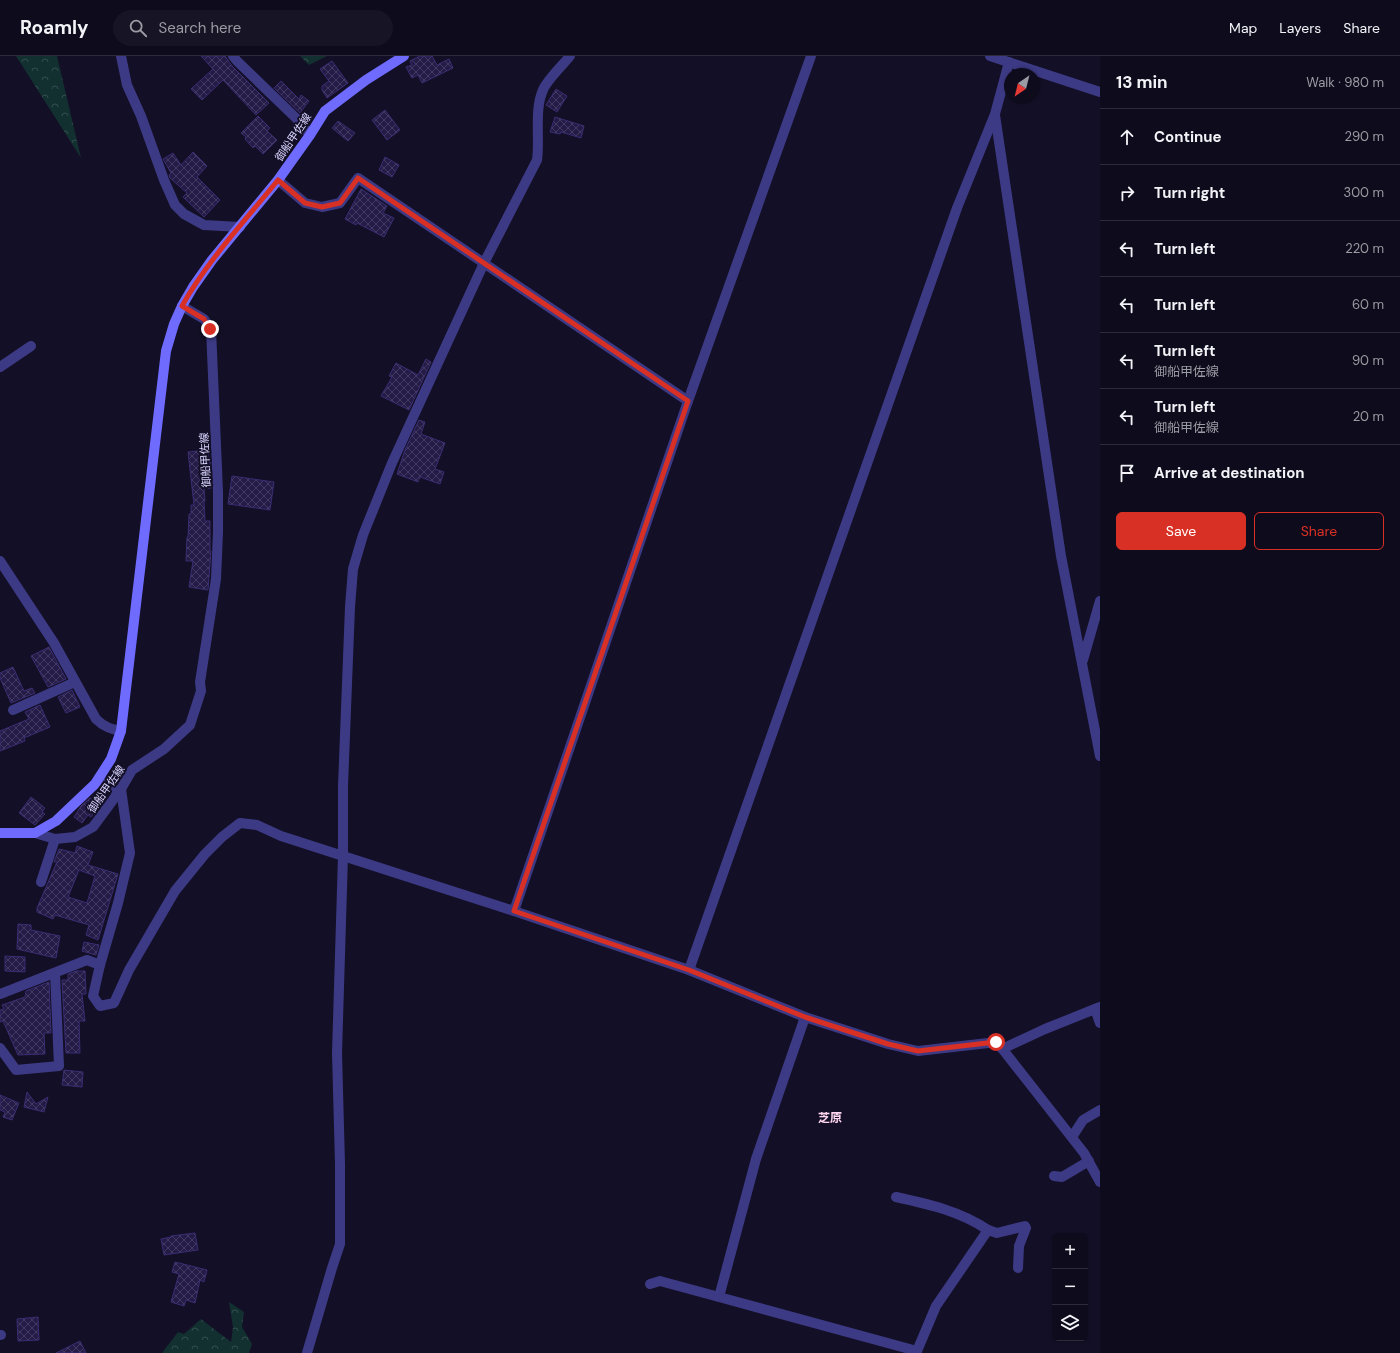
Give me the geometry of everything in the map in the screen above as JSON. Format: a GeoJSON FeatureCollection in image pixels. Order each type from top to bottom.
{"type":"FeatureCollection","features":[{"type":"Feature","properties":{"kind":"main road","name":"御船甲佐線"},"geometry":{"type":"LineString","coordinates":[[182,306],[212,260],[278,180],[325,111],[366,80],[404,56]]}},
{"type":"Feature","properties":{"kind":"main road"},"geometry":{"type":"LineString","coordinates":[[35,833],[56,821],[90,789],[111,759],[121,731],[166,351],[174,324],[182,306]]}},
{"type":"Feature","properties":{"kind":"main road","name":"御船甲佐線"},"geometry":{"type":"LineString","coordinates":[[0,833],[35,833]]}},
{"type":"Feature","properties":{"kind":"street"},"geometry":{"type":"LineString","coordinates":[[121,56],[127,85],[141,116],[164,180],[175,205],[184,214],[204,225],[240,227]]}},
{"type":"Feature","properties":{"kind":"street"},"geometry":{"type":"LineString","coordinates":[[233,56],[297,119],[310,135]]}},
{"type":"Feature","properties":{"kind":"street"},"geometry":{"type":"LineString","coordinates":[[307,1353],[340,1244],[340,1164],[337,1053],[343,856],[343,786],[350,607],[354,570],[363,535],[392,463],[484,263],[537,160],[537,133],[540,98],[543,89],[570,56]]}},
{"type":"Feature","properties":{"kind":"street"},"geometry":{"type":"LineString","coordinates":[[514,911],[688,401],[811,56]]}},
{"type":"Feature","properties":{"kind":"street"},"geometry":{"type":"LineString","coordinates":[[990,56],[1100,92]]}},
{"type":"Feature","properties":{"kind":"street"},"geometry":{"type":"LineString","coordinates":[[689,970],[955,216],[995,114],[1009,62]]}},
{"type":"Feature","properties":{"kind":"street"},"geometry":{"type":"LineString","coordinates":[[995,114],[1061,556],[1100,756]]}},
{"type":"Feature","properties":{"kind":"street"},"geometry":{"type":"LineString","coordinates":[[278,180],[305,203],[322,207],[340,203],[358,178],[688,401]]}},
{"type":"Feature","properties":{"kind":"street","name":"御船甲佐線"},"geometry":{"type":"LineString","coordinates":[[35,833],[55,839],[75,837],[93,827],[132,770],[164,749],[190,725],[201,691],[200,682],[216,579],[218,492],[210,329],[204,319],[182,306]]}},
{"type":"Feature","properties":{"kind":"street"},"geometry":{"type":"LineString","coordinates":[[0,367],[31,346]]}},
{"type":"Feature","properties":{"kind":"street"},"geometry":{"type":"LineString","coordinates":[[0,561],[54,643],[96,719],[109,729],[121,731]]}},
{"type":"Feature","properties":{"kind":"street"},"geometry":{"type":"LineString","coordinates":[[1082,662],[1100,601]]}},
{"type":"Feature","properties":{"kind":"street"},"geometry":{"type":"LineString","coordinates":[[13,710],[75,682]]}},
{"type":"Feature","properties":{"kind":"street"},"geometry":{"type":"LineString","coordinates":[[99,778],[119,791],[130,853],[93,996],[100,1006],[114,1003],[129,970],[175,891],[205,854],[222,837],[240,823],[257,825],[280,836],[514,911],[689,970],[805,1017],[888,1044],[918,1051],[996,1042],[1084,1153],[1100,1182]]}},
{"type":"Feature","properties":{"kind":"street"},"geometry":{"type":"LineString","coordinates":[[41,882],[55,839]]}},
{"type":"Feature","properties":{"kind":"street"},"geometry":{"type":"LineString","coordinates":[[0,994],[87,960],[100,965]]}},
{"type":"Feature","properties":{"kind":"street"},"geometry":{"type":"LineString","coordinates":[[0,1048],[16,1070],[59,1066],[55,973]]}},
{"type":"Feature","properties":{"kind":"street"},"geometry":{"type":"LineString","coordinates":[[1002,1049],[1045,1029],[1098,1008],[1100,1023]]}},
{"type":"Feature","properties":{"kind":"street"},"geometry":{"type":"LineString","coordinates":[[719,1297],[756,1159],[805,1017]]}},
{"type":"Feature","properties":{"kind":"street"},"geometry":{"type":"LineString","coordinates":[[1072,1138],[1083,1120],[1100,1110]]}},
{"type":"Feature","properties":{"kind":"street"},"geometry":{"type":"LineString","coordinates":[[1054,1176],[1062,1177],[1088,1161]]}},
{"type":"Feature","properties":{"kind":"street"},"geometry":{"type":"LineString","coordinates":[[896,1197],[935,1206],[974,1220],[988,1230],[997,1233],[1024,1226],[1026,1228],[1019,1246],[1018,1268]]}},
{"type":"Feature","properties":{"kind":"street"},"geometry":{"type":"LineString","coordinates":[[655,1283],[719,1297],[918,1352],[936,1306],[988,1230]]}},
{"type":"Feature","properties":{"kind":"green space"},"geometry":{"type":"Polygon","coordinates":[[[16,56],[57,56],[81,158],[16,56]]]}},
{"type":"Feature","properties":{"kind":"green space"},"geometry":{"type":"Polygon","coordinates":[[[300,56],[327,56],[309,65],[300,56]]]}},
{"type":"Feature","properties":{"kind":"green space"},"geometry":{"type":"Polygon","coordinates":[[[229,1302],[244,1312],[242,1327],[252,1344],[249,1353],[162,1353],[178,1332],[184,1334],[201,1319],[231,1342],[233,1327],[229,1302]]]}},
{"type":"Feature","properties":{"kind":"building"},"geometry":{"type":"Polygon","coordinates":[[[201,56],[225,56],[232,66],[269,103],[256,115],[223,80],[202,100],[191,89],[213,69],[201,56]]]}},
{"type":"Feature","properties":{"kind":"building"},"geometry":{"type":"Polygon","coordinates":[[[420,56],[432,56],[437,65],[449,59],[453,68],[422,83],[418,75],[412,78],[406,67],[412,65],[410,61],[420,56]]]}},
{"type":"Feature","properties":{"kind":"building"},"geometry":{"type":"Polygon","coordinates":[[[332,61],[348,83],[327,98],[322,90],[322,86],[329,81],[320,69],[332,61]]]}},
{"type":"Feature","properties":{"kind":"building"},"geometry":{"type":"Polygon","coordinates":[[[281,81],[299,99],[301,95],[309,101],[300,113],[274,88],[281,81]]]}},
{"type":"Feature","properties":{"kind":"building"},"geometry":{"type":"Polygon","coordinates":[[[556,89],[567,96],[557,112],[546,105],[556,89]]]}},
{"type":"Feature","properties":{"kind":"building"},"geometry":{"type":"Polygon","coordinates":[[[385,110],[400,130],[387,140],[372,120],[385,110]]]}},
{"type":"Feature","properties":{"kind":"building"},"geometry":{"type":"Polygon","coordinates":[[[258,116],[270,128],[267,131],[277,140],[263,154],[255,146],[253,148],[245,139],[246,137],[241,133],[258,116]]]}},
{"type":"Feature","properties":{"kind":"building"},"geometry":{"type":"Polygon","coordinates":[[[555,117],[584,126],[581,138],[561,132],[560,134],[550,132],[555,117]]]}},
{"type":"Feature","properties":{"kind":"building"},"geometry":{"type":"Polygon","coordinates":[[[338,121],[355,133],[348,141],[332,128],[338,121]]]}},
{"type":"Feature","properties":{"kind":"building"},"geometry":{"type":"Polygon","coordinates":[[[193,152],[207,166],[197,177],[220,200],[204,217],[183,197],[187,193],[170,178],[169,175],[171,173],[163,159],[173,153],[181,165],[193,152]]]}},
{"type":"Feature","properties":{"kind":"building"},"geometry":{"type":"Polygon","coordinates":[[[385,157],[399,165],[392,177],[379,170],[385,157]]]}},
{"type":"Feature","properties":{"kind":"building"},"geometry":{"type":"Polygon","coordinates":[[[361,189],[387,206],[383,213],[394,218],[384,237],[357,223],[356,225],[345,219],[361,189]]]}},
{"type":"Feature","properties":{"kind":"building"},"geometry":{"type":"Polygon","coordinates":[[[426,359],[431,362],[409,410],[381,396],[392,377],[389,376],[396,363],[418,375],[426,359]]]}},
{"type":"Feature","properties":{"kind":"building"},"geometry":{"type":"Polygon","coordinates":[[[419,420],[425,422],[421,434],[445,443],[435,469],[444,472],[440,484],[420,477],[418,482],[397,474],[405,450],[419,420]]]}},
{"type":"Feature","properties":{"kind":"building"},"geometry":{"type":"Polygon","coordinates":[[[208,450],[209,459],[210,458],[211,488],[204,489],[204,501],[205,521],[210,521],[211,551],[208,590],[189,587],[193,561],[186,561],[189,514],[191,514],[191,505],[194,505],[188,452],[208,450]]]}},
{"type":"Feature","properties":{"kind":"building"},"geometry":{"type":"Polygon","coordinates":[[[232,476],[274,482],[270,510],[228,504],[232,476]]]}},
{"type":"Feature","properties":{"kind":"building"},"geometry":{"type":"Polygon","coordinates":[[[49,647],[66,679],[48,687],[31,656],[49,647]]]}},
{"type":"Feature","properties":{"kind":"building"},"geometry":{"type":"Polygon","coordinates":[[[13,667],[24,691],[32,688],[35,693],[11,703],[0,678],[0,673],[13,667]]]}},
{"type":"Feature","properties":{"kind":"building"},"geometry":{"type":"Polygon","coordinates":[[[72,690],[80,707],[66,713],[58,697],[72,690]]]}},
{"type":"Feature","properties":{"kind":"building"},"geometry":{"type":"Polygon","coordinates":[[[40,705],[50,727],[24,738],[25,741],[0,751],[0,731],[29,719],[25,712],[40,705]]]}},
{"type":"Feature","properties":{"kind":"building"},"geometry":{"type":"Polygon","coordinates":[[[31,797],[45,808],[42,812],[45,814],[35,825],[19,813],[31,797]]]}},
{"type":"Feature","properties":{"kind":"building"},"geometry":{"type":"Polygon","coordinates":[[[90,798],[98,803],[97,808],[91,817],[88,815],[82,823],[74,817],[81,806],[90,798]]]}},
{"type":"Feature","properties":{"kind":"building"},"geometry":{"type":"Polygon","coordinates":[[[77,846],[93,852],[88,865],[118,874],[98,940],[86,935],[89,925],[55,915],[53,919],[37,912],[37,908],[57,862],[54,862],[59,849],[75,853],[77,846]],[[79,870],[68,897],[87,903],[95,876],[79,870]]]}},
{"type":"Feature","properties":{"kind":"building"},"geometry":{"type":"Polygon","coordinates":[[[18,924],[31,925],[31,930],[60,936],[56,958],[17,949],[18,924]]]}},
{"type":"Feature","properties":{"kind":"building"},"geometry":{"type":"Polygon","coordinates":[[[84,942],[99,945],[96,955],[82,951],[84,942]]]}},
{"type":"Feature","properties":{"kind":"building"},"geometry":{"type":"Polygon","coordinates":[[[5,956],[25,957],[25,972],[5,971],[5,956]]]}},
{"type":"Feature","properties":{"kind":"building"},"geometry":{"type":"Polygon","coordinates":[[[76,971],[85,971],[86,994],[82,994],[85,1021],[79,1021],[80,1053],[66,1053],[62,980],[68,980],[68,974],[76,971]]]}},
{"type":"Feature","properties":{"kind":"building"},"geometry":{"type":"Polygon","coordinates":[[[49,982],[51,1033],[44,1033],[45,1054],[18,1055],[3,1021],[0,1022],[0,1010],[4,1009],[2,1005],[25,997],[26,991],[49,982]]]}},
{"type":"Feature","properties":{"kind":"building"},"geometry":{"type":"Polygon","coordinates":[[[64,1070],[83,1072],[82,1087],[62,1085],[64,1070]]]}},
{"type":"Feature","properties":{"kind":"building"},"geometry":{"type":"Polygon","coordinates":[[[27,1092],[36,1104],[48,1097],[44,1112],[24,1107],[27,1092]]]}},
{"type":"Feature","properties":{"kind":"building"},"geometry":{"type":"Polygon","coordinates":[[[0,1095],[19,1103],[12,1120],[3,1117],[5,1112],[0,1110],[0,1095]]]}},
{"type":"Feature","properties":{"kind":"building"},"geometry":{"type":"Polygon","coordinates":[[[195,1233],[198,1250],[164,1255],[161,1239],[171,1236],[195,1233]]]}},
{"type":"Feature","properties":{"kind":"building"},"geometry":{"type":"Polygon","coordinates":[[[175,1262],[207,1270],[204,1282],[200,1280],[195,1303],[186,1300],[184,1306],[171,1302],[179,1274],[172,1272],[175,1262]]]}},
{"type":"Feature","properties":{"kind":"building"},"geometry":{"type":"Polygon","coordinates":[[[38,1317],[39,1340],[18,1341],[17,1319],[38,1317]]]}},
{"type":"Feature","properties":{"kind":"building"},"geometry":{"type":"Polygon","coordinates":[[[80,1341],[86,1353],[56,1353],[80,1341]]]}},
{"type":"Feature","properties":{"kind":"district","name":"芝原"},"geometry":{"type":"Point","coordinates":[830,1118]}},
{"type":"Feature","properties":{"kind":"route"},"geometry":{"type":"LineString","coordinates":[[210,329],[204,319],[182,306],[212,260],[278,180],[305,203],[322,207],[340,203],[358,178],[688,401],[514,911],[689,970],[805,1017],[888,1044],[918,1051],[996,1042]]}}]}
